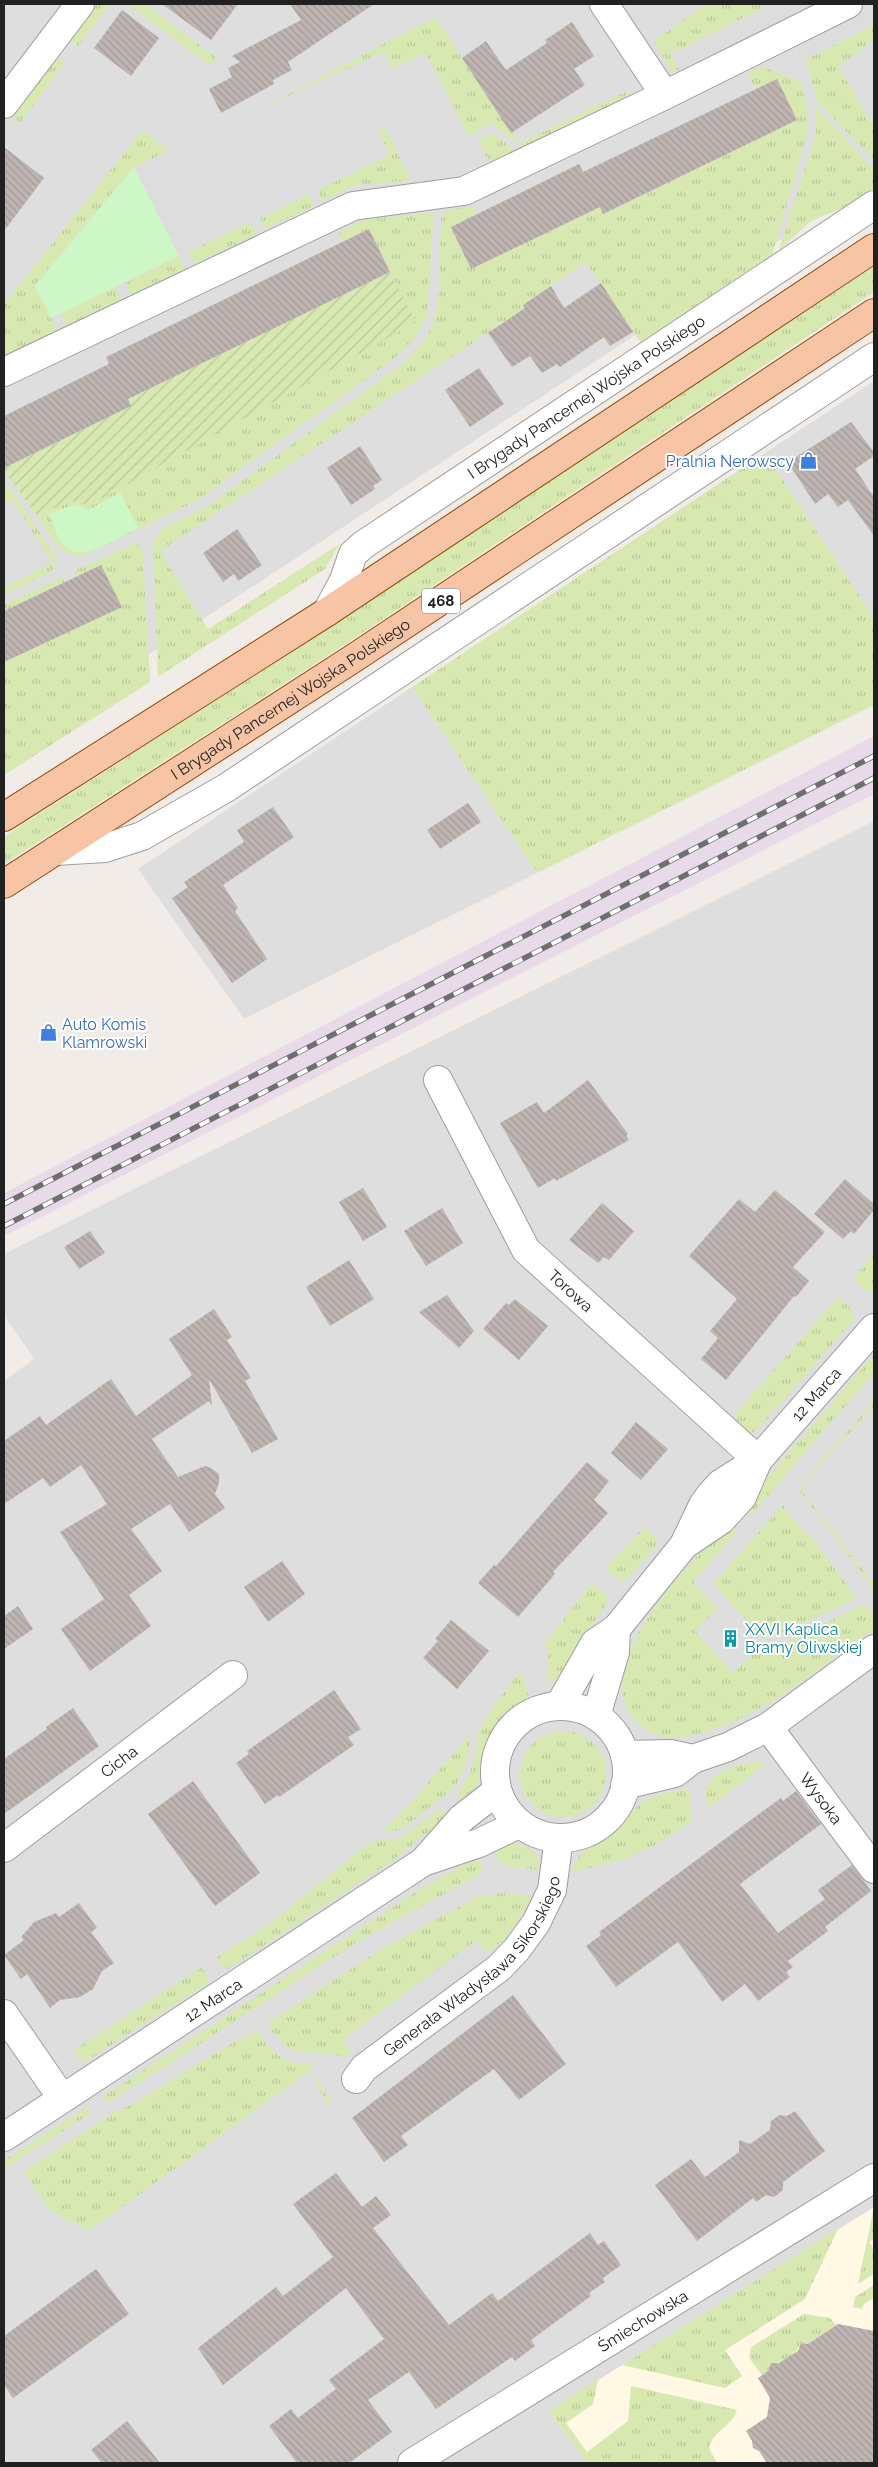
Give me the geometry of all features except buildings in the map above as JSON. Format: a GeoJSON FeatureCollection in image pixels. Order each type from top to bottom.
{"type":"FeatureCollection","features":[{"type":"Feature","properties":{"kind":"main road","name":"I Brygady Pancernej Wojska Polskiego"},"geometry":{"type":"LineString","coordinates":[[4,817],[327,612],[874,248]]}},
{"type":"Feature","properties":{"kind":"main road","name":"I Brygady Pancernej Wojska Polskiego"},"geometry":{"type":"LineString","coordinates":[[4,884],[354,658],[874,313]]}},
{"type":"Feature","properties":{"kind":"street"},"geometry":{"type":"LineString","coordinates":[[4,104],[80,4]]}},
{"type":"Feature","properties":{"kind":"street"},"geometry":{"type":"LineString","coordinates":[[604,4],[665,95]]}},
{"type":"Feature","properties":{"kind":"street"},"geometry":{"type":"LineString","coordinates":[[4,372],[353,206],[464,191],[665,95],[848,4]]}},
{"type":"Feature","properties":{"kind":"street","name":"I Brygady Pancernej Wojska Polskiego"},"geometry":{"type":"LineString","coordinates":[[327,612],[344,580],[353,554],[363,544],[874,205]]}},
{"type":"Feature","properties":{"kind":"street","name":"I Brygady Pancernej Wojska Polskiego"},"geometry":{"type":"LineString","coordinates":[[55,851],[105,848],[142,836],[226,788],[874,357]]}},
{"type":"Feature","properties":{"kind":"street","name":"Torowa"},"geometry":{"type":"LineString","coordinates":[[438,1080],[526,1250],[758,1460]]}},
{"type":"Feature","properties":{"kind":"street","name":"12 Marca"},"geometry":{"type":"LineString","coordinates":[[559,1706],[595,1644],[616,1629],[684,1544],[703,1505],[720,1484],[758,1460],[874,1328]]}},
{"type":"Feature","properties":{"kind":"street"},"geometry":{"type":"LineString","coordinates":[[596,1716],[615,1652],[616,1629]]}},
{"type":"Feature","properties":{"kind":"street"},"geometry":{"type":"LineString","coordinates":[[625,1785],[675,1774],[693,1759],[728,1747],[768,1727],[874,1648]]}},
{"type":"Feature","properties":{"kind":"street","name":"Cicha"},"geometry":{"type":"LineString","coordinates":[[4,1848],[233,1675]]}},
{"type":"Feature","properties":{"kind":"street"},"geometry":{"type":"LineString","coordinates":[[559,1706],[578,1709],[596,1716],[609,1727],[618,1740],[627,1770],[625,1785],[619,1802],[608,1818],[594,1829],[577,1836],[558,1838],[545,1836],[519,1824],[506,1809],[498,1791],[495,1771],[497,1757],[508,1732],[529,1715],[541,1709],[559,1706]]}},
{"type":"Feature","properties":{"kind":"street","name":"Wysoka"},"geometry":{"type":"LineString","coordinates":[[768,1727],[874,1868]]}},
{"type":"Feature","properties":{"kind":"street"},"geometry":{"type":"LineString","coordinates":[[624,1755],[670,1754],[693,1759]]}},
{"type":"Feature","properties":{"kind":"street","name":"12 Marca"},"geometry":{"type":"LineString","coordinates":[[423,1862],[462,1818],[498,1791]]}},
{"type":"Feature","properties":{"kind":"street","name":"12 Marca"},"geometry":{"type":"LineString","coordinates":[[4,2137],[423,1862],[479,1843],[519,1824]]}},
{"type":"Feature","properties":{"kind":"street","name":"Generała Władysława Sikorskiego"},"geometry":{"type":"LineString","coordinates":[[356,2079],[364,2068],[499,1968],[517,1949],[536,1923],[552,1890],[558,1838]]}},
{"type":"Feature","properties":{"kind":"street"},"geometry":{"type":"LineString","coordinates":[[4,2014],[62,2098]]}},
{"type":"Feature","properties":{"kind":"street","name":"Śmiechowska"},"geometry":{"type":"LineString","coordinates":[[412,2463],[874,2178]]}},
{"type":"Feature","properties":{"kind":"shaded area"},"geometry":{"type":"Polygon","coordinates":[[[4,4],[874,4],[874,178],[4,750],[4,4]]]}},
{"type":"Feature","properties":{"kind":"shaded area"},"geometry":{"type":"Polygon","coordinates":[[[771,4],[874,4],[874,25],[804,60],[781,20],[680,70],[670,54],[771,4]]]}},
{"type":"Feature","properties":{"kind":"shaded area"},"geometry":{"type":"Polygon","coordinates":[[[384,52],[401,87],[435,72],[475,150],[411,180],[385,127],[378,131],[390,155],[179,256],[134,167],[384,52]]]}},
{"type":"Feature","properties":{"kind":"shaded area"},"geometry":{"type":"Polygon","coordinates":[[[874,381],[874,618],[765,453],[874,381]]]}},
{"type":"Feature","properties":{"kind":"shaded area"},"geometry":{"type":"Polygon","coordinates":[[[11,498],[52,563],[4,587],[4,508],[11,498]]]}},
{"type":"Feature","properties":{"kind":"shaded area"},"geometry":{"type":"Polygon","coordinates":[[[412,687],[537,873],[244,1019],[138,869],[412,687]]]}},
{"type":"Feature","properties":{"kind":"shaded area"},"geometry":{"type":"Polygon","coordinates":[[[874,736],[874,794],[4,1236],[4,1193],[874,736]]]}},
{"type":"Feature","properties":{"kind":"shaded area"},"geometry":{"type":"Polygon","coordinates":[[[874,821],[874,2463],[4,2463],[4,1381],[34,1359],[4,1315],[4,1254],[874,821]]]}},
{"type":"Feature","properties":{"kind":"shaded area"},"geometry":{"type":"Polygon","coordinates":[[[473,1943],[479,1951],[489,1953],[492,1957],[358,2055],[347,2037],[473,1943]]]}},
{"type":"Feature","properties":{"kind":"shaded area"},"geometry":{"type":"Polygon","coordinates":[[[874,2207],[874,2463],[587,2463],[549,2411],[874,2207]]]}},
{"type":"Feature","properties":{"kind":"green space"},"geometry":{"type":"Polygon","coordinates":[[[95,4],[110,4],[77,48],[71,37],[95,4]]]}},
{"type":"Feature","properties":{"kind":"green space"},"geometry":{"type":"Polygon","coordinates":[[[127,4],[144,4],[217,58],[211,66],[127,4]]]}},
{"type":"Feature","properties":{"kind":"green space"},"geometry":{"type":"Polygon","coordinates":[[[708,4],[771,4],[671,54],[680,70],[672,71],[653,41],[708,4]]]}},
{"type":"Feature","properties":{"kind":"green space"},"geometry":{"type":"Polygon","coordinates":[[[435,17],[520,143],[627,91],[630,97],[523,149],[491,123],[468,136],[426,53],[392,69],[383,52],[256,111],[435,17]]]}},
{"type":"Feature","properties":{"kind":"green space"},"geometry":{"type":"Polygon","coordinates":[[[874,25],[874,40],[838,67],[874,126],[874,160],[816,100],[806,59],[874,25]]]}},
{"type":"Feature","properties":{"kind":"green space"},"geometry":{"type":"Polygon","coordinates":[[[56,55],[65,63],[20,123],[11,116],[56,55]]]}},
{"type":"Feature","properties":{"kind":"green space"},"geometry":{"type":"Polygon","coordinates":[[[761,66],[802,82],[808,115],[808,132],[772,255],[641,343],[586,262],[523,305],[525,308],[160,551],[208,629],[339,544],[325,569],[158,677],[153,543],[163,528],[207,507],[405,362],[416,351],[429,334],[435,318],[440,275],[441,218],[446,210],[472,206],[477,214],[451,227],[471,269],[600,207],[604,214],[797,120],[777,79],[755,89],[747,73],[761,66]]]}},
{"type":"Feature","properties":{"kind":"green space"},"geometry":{"type":"Polygon","coordinates":[[[816,108],[874,169],[874,188],[849,205],[811,221],[779,250],[816,133],[816,108]]]}},
{"type":"Feature","properties":{"kind":"green space"},"geometry":{"type":"Polygon","coordinates":[[[385,127],[411,180],[356,185],[322,201],[317,190],[389,155],[378,130],[385,127]]]}},
{"type":"Feature","properties":{"kind":"green space"},"geometry":{"type":"Polygon","coordinates":[[[143,130],[169,151],[134,167],[35,285],[58,332],[4,358],[4,304],[143,130]]]}},
{"type":"Feature","properties":{"kind":"green space"},"geometry":{"type":"Polygon","coordinates":[[[493,133],[519,154],[492,167],[478,141],[493,133]]]}},
{"type":"Feature","properties":{"kind":"green space"},"geometry":{"type":"Polygon","coordinates":[[[134,167],[179,256],[51,318],[35,286],[134,167]]]}},
{"type":"Feature","properties":{"kind":"green space"},"geometry":{"type":"Polygon","coordinates":[[[309,194],[314,206],[265,229],[260,218],[309,194]]]}},
{"type":"Feature","properties":{"kind":"green space"},"geometry":{"type":"Polygon","coordinates":[[[434,212],[427,312],[422,326],[415,337],[396,357],[196,501],[86,555],[70,554],[56,544],[36,514],[75,501],[416,322],[369,229],[343,241],[338,233],[363,220],[434,212]]]}},
{"type":"Feature","properties":{"kind":"green space"},"geometry":{"type":"Polygon","coordinates":[[[250,222],[257,234],[195,264],[188,252],[250,222]]]}},
{"type":"Feature","properties":{"kind":"green space"},"geometry":{"type":"Polygon","coordinates":[[[179,256],[186,269],[131,295],[125,283],[179,256]]]}},
{"type":"Feature","properties":{"kind":"green space"},"geometry":{"type":"Polygon","coordinates":[[[874,264],[874,292],[344,645],[4,864],[4,837],[331,625],[874,264]]]}},
{"type":"Feature","properties":{"kind":"green space"},"geometry":{"type":"Polygon","coordinates":[[[390,272],[416,322],[88,506],[75,501],[36,514],[4,471],[4,468],[131,406],[128,399],[390,272]]]}},
{"type":"Feature","properties":{"kind":"green space"},"geometry":{"type":"Polygon","coordinates":[[[115,287],[121,300],[67,326],[60,313],[115,287]]]}},
{"type":"Feature","properties":{"kind":"green space"},"geometry":{"type":"Polygon","coordinates":[[[765,453],[874,618],[874,705],[537,873],[412,687],[765,453]]]}},
{"type":"Feature","properties":{"kind":"green space"},"geometry":{"type":"Polygon","coordinates":[[[4,480],[55,555],[57,563],[50,572],[4,595],[4,587],[52,563],[11,498],[4,508],[4,480]]]}},
{"type":"Feature","properties":{"kind":"green space"},"geometry":{"type":"Polygon","coordinates":[[[120,492],[138,528],[90,551],[72,551],[64,546],[57,535],[49,514],[75,504],[89,510],[120,492]]]}},
{"type":"Feature","properties":{"kind":"green space"},"geometry":{"type":"Polygon","coordinates":[[[136,543],[143,549],[150,682],[4,775],[4,662],[122,607],[101,565],[77,577],[74,571],[136,543]]]}},
{"type":"Feature","properties":{"kind":"green space"},"geometry":{"type":"Polygon","coordinates":[[[62,577],[65,582],[6,610],[4,605],[62,577]]]}},
{"type":"Feature","properties":{"kind":"green space"},"geometry":{"type":"Polygon","coordinates":[[[874,1254],[874,1292],[867,1291],[853,1279],[874,1254]]]}},
{"type":"Feature","properties":{"kind":"green space"},"geometry":{"type":"Polygon","coordinates":[[[838,1297],[851,1308],[854,1320],[776,1409],[770,1412],[770,1417],[751,1434],[748,1434],[729,1421],[838,1297]]]}},
{"type":"Feature","properties":{"kind":"green space"},"geometry":{"type":"Polygon","coordinates":[[[874,1355],[874,1373],[753,1513],[747,1513],[742,1508],[800,1440],[804,1440],[805,1434],[874,1355]]]}},
{"type":"Feature","properties":{"kind":"green space"},"geometry":{"type":"Polygon","coordinates":[[[874,1401],[874,1406],[800,1488],[874,1584],[874,1590],[798,1488],[874,1401]]]}},
{"type":"Feature","properties":{"kind":"green space"},"geometry":{"type":"Polygon","coordinates":[[[783,1505],[818,1546],[857,1598],[765,1640],[713,1584],[783,1505]]]}},
{"type":"Feature","properties":{"kind":"green space"},"geometry":{"type":"Polygon","coordinates":[[[729,1522],[735,1528],[736,1533],[693,1582],[718,1609],[695,1631],[733,1673],[757,1651],[760,1654],[863,1605],[874,1614],[874,1629],[786,1692],[763,1707],[739,1719],[714,1729],[688,1736],[660,1736],[647,1730],[636,1721],[624,1698],[624,1672],[633,1644],[649,1615],[670,1588],[729,1522]]]}},
{"type":"Feature","properties":{"kind":"green space"},"geometry":{"type":"Polygon","coordinates":[[[644,1527],[656,1538],[657,1545],[626,1580],[620,1581],[605,1568],[644,1527]]]}},
{"type":"Feature","properties":{"kind":"green space"},"geometry":{"type":"Polygon","coordinates":[[[592,1583],[607,1596],[607,1603],[586,1633],[559,1682],[552,1682],[546,1676],[549,1654],[544,1644],[592,1583]]]}},
{"type":"Feature","properties":{"kind":"green space"},"geometry":{"type":"Polygon","coordinates":[[[520,1671],[526,1684],[528,1697],[497,1731],[491,1741],[477,1785],[463,1804],[458,1799],[474,1762],[477,1738],[483,1722],[492,1707],[520,1671]]]}},
{"type":"Feature","properties":{"kind":"green space"},"geometry":{"type":"Polygon","coordinates":[[[563,1731],[579,1734],[587,1738],[599,1750],[603,1758],[606,1774],[603,1790],[599,1798],[587,1810],[579,1814],[563,1817],[547,1814],[539,1810],[527,1798],[523,1790],[520,1774],[523,1758],[527,1750],[539,1738],[547,1734],[563,1731]]]}},
{"type":"Feature","properties":{"kind":"green space"},"geometry":{"type":"Polygon","coordinates":[[[471,1733],[468,1760],[455,1787],[401,1830],[381,1832],[409,1805],[471,1733]]]}},
{"type":"Feature","properties":{"kind":"green space"},"geometry":{"type":"Polygon","coordinates":[[[757,1762],[767,1763],[708,1808],[706,1788],[713,1778],[736,1766],[757,1762]]]}},
{"type":"Feature","properties":{"kind":"green space"},"geometry":{"type":"Polygon","coordinates":[[[686,1789],[690,1793],[692,1820],[676,1832],[636,1854],[607,1864],[572,1872],[584,1851],[611,1833],[643,1802],[657,1795],[686,1789]]]}},
{"type":"Feature","properties":{"kind":"green space"},"geometry":{"type":"Polygon","coordinates":[[[438,1810],[444,1811],[449,1816],[392,1861],[228,1969],[222,1968],[216,1958],[269,1924],[372,1841],[401,1838],[438,1810]]]}},
{"type":"Feature","properties":{"kind":"green space"},"geometry":{"type":"Polygon","coordinates":[[[511,1843],[523,1845],[532,1851],[538,1860],[541,1871],[507,1866],[492,1850],[511,1843]]]}},
{"type":"Feature","properties":{"kind":"green space"},"geometry":{"type":"Polygon","coordinates":[[[476,1858],[482,1868],[481,1874],[362,1939],[108,2103],[104,2096],[425,1886],[476,1858]]]}},
{"type":"Feature","properties":{"kind":"green space"},"geometry":{"type":"Polygon","coordinates":[[[502,1893],[533,1896],[507,1937],[487,1954],[477,1940],[343,2040],[351,2052],[345,2058],[333,2054],[296,2051],[279,2040],[269,2027],[271,2021],[382,1949],[477,1897],[502,1893]]]}},
{"type":"Feature","properties":{"kind":"green space"},"geometry":{"type":"Polygon","coordinates":[[[202,1967],[209,1977],[208,1983],[83,2063],[74,2050],[202,1967]]]}},
{"type":"Feature","properties":{"kind":"green space"},"geometry":{"type":"Polygon","coordinates":[[[254,2032],[260,2033],[275,2052],[288,2061],[303,2064],[312,2063],[312,2070],[331,2101],[328,2107],[311,2070],[89,2231],[51,2211],[23,2172],[115,2112],[135,2103],[215,2053],[254,2032]]]}},
{"type":"Feature","properties":{"kind":"green space"},"geometry":{"type":"Polygon","coordinates":[[[87,2107],[91,2113],[6,2168],[5,2160],[87,2107]]]}},
{"type":"Feature","properties":{"kind":"green space"},"geometry":{"type":"Polygon","coordinates":[[[874,2207],[874,2239],[869,2242],[874,2249],[874,2274],[858,2284],[874,2207]]]}},
{"type":"Feature","properties":{"kind":"green space"},"geometry":{"type":"Polygon","coordinates":[[[838,2229],[805,2299],[725,2350],[742,2376],[725,2388],[622,2365],[838,2229]]]}},
{"type":"Feature","properties":{"kind":"green space"},"geometry":{"type":"Polygon","coordinates":[[[874,2285],[874,2298],[864,2304],[862,2309],[853,2307],[855,2297],[874,2285]]]}},
{"type":"Feature","properties":{"kind":"green space"},"geometry":{"type":"Polygon","coordinates":[[[804,2314],[830,2318],[836,2325],[808,2344],[801,2343],[789,2358],[771,2363],[768,2371],[762,2375],[749,2358],[751,2347],[804,2314]]]}},
{"type":"Feature","properties":{"kind":"green space"},"geometry":{"type":"Polygon","coordinates":[[[598,2379],[593,2404],[566,2423],[587,2452],[628,2421],[631,2386],[737,2410],[731,2421],[711,2442],[709,2448],[717,2463],[587,2463],[549,2411],[598,2379]]]}},
{"type":"Feature","properties":{"kind":"railway"},"geometry":{"type":"LineString","coordinates":[[4,1204],[874,756]]}},
{"type":"Feature","properties":{"kind":"railway"},"geometry":{"type":"LineString","coordinates":[[4,1226],[874,778]]}},
{"type":"Feature","properties":{"kind":"place","name":"Pralnia Nerowscy"},"geometry":{"type":"Point","coordinates":[808,461]}},
{"type":"Feature","properties":{"kind":"place","name":"Auto Komis Klamrowski"},"geometry":{"type":"Point","coordinates":[48,1033]}},
{"type":"Feature","properties":{"kind":"place","name":"XXVI Kaplica Bramy Oliwskiej"},"geometry":{"type":"Point","coordinates":[731,1638]}}]}
